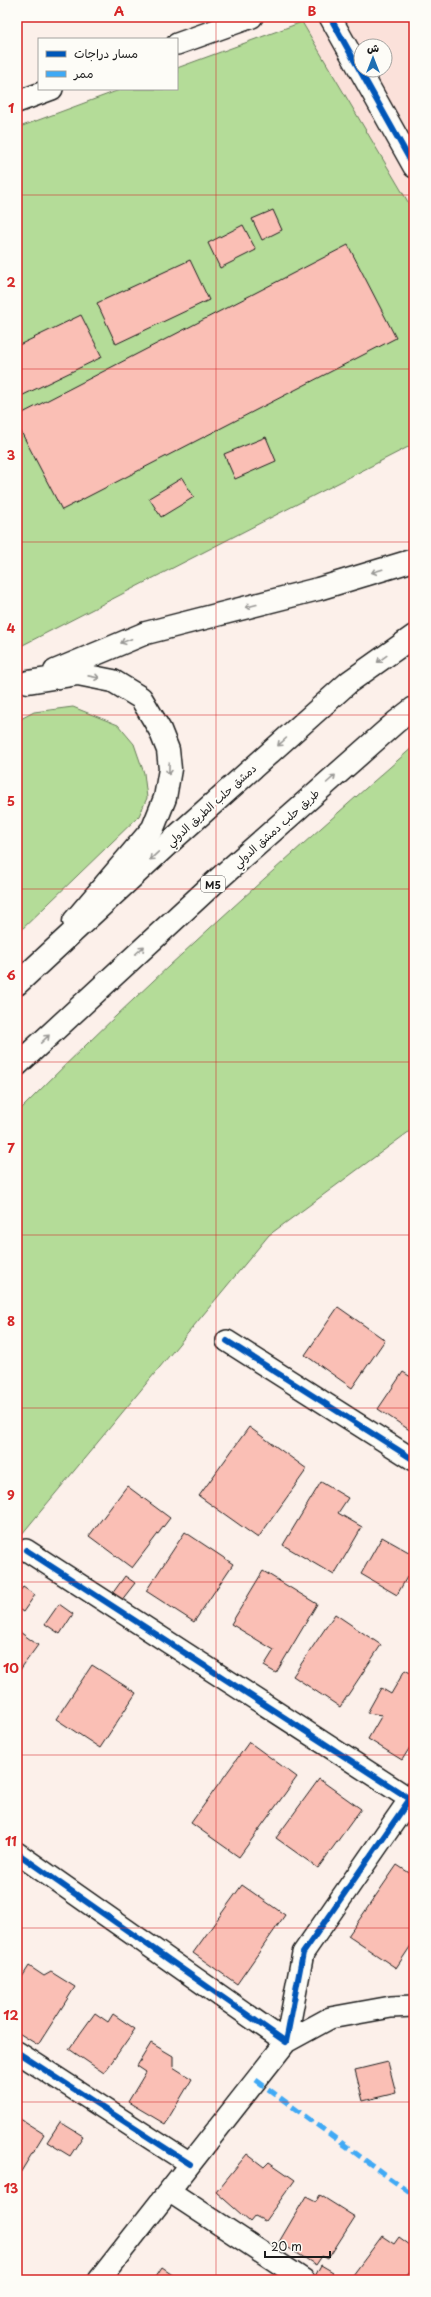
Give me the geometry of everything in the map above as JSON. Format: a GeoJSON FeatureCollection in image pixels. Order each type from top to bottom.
{"type":"FeatureCollection","features":[{"type":"Feature","properties":{"kind":"main road"},"geometry":{"type":"LineString","coordinates":[[22,684],[146,633],[318,589],[414,560]]}},
{"type":"Feature","properties":{"kind":"main road","name":"دمشق حلب الطريق الدولي"},"geometry":{"type":"LineString","coordinates":[[17,984],[169,843],[349,682],[414,636]]}},
{"type":"Feature","properties":{"kind":"main road"},"geometry":{"type":"LineString","coordinates":[[22,684],[78,674],[113,680],[141,698],[160,730],[168,750],[170,769],[165,798],[153,828],[41,961]]}},
{"type":"Feature","properties":{"kind":"main road","name":"طريق حلب دمشق الدولي"},"geometry":{"type":"LineString","coordinates":[[17,1065],[214,883],[396,722],[414,708]]}},
{"type":"Feature","properties":{"kind":"street"},"geometry":{"type":"LineString","coordinates":[[178,44],[252,17]]}},
{"type":"Feature","properties":{"kind":"street"},"geometry":{"type":"LineString","coordinates":[[330,17],[414,167]]}},
{"type":"Feature","properties":{"kind":"street"},"geometry":{"type":"LineString","coordinates":[[17,102],[49,90]]}},
{"type":"Feature","properties":{"kind":"street"},"geometry":{"type":"LineString","coordinates":[[227,1341],[414,1460]]}},
{"type":"Feature","properties":{"kind":"street"},"geometry":{"type":"LineString","coordinates":[[26,1550],[412,1796],[303,1953],[286,2042]]}},
{"type":"Feature","properties":{"kind":"street"},"geometry":{"type":"LineString","coordinates":[[17,1853],[286,2042]]}},
{"type":"Feature","properties":{"kind":"street"},"geometry":{"type":"LineString","coordinates":[[99,2280],[286,2042],[330,2018],[391,2007],[414,2006]]}},
{"type":"Feature","properties":{"kind":"street"},"geometry":{"type":"LineString","coordinates":[[17,2052],[190,2164]]}},
{"type":"Feature","properties":{"kind":"street"},"geometry":{"type":"LineString","coordinates":[[169,2191],[304,2280]]}},
{"type":"Feature","properties":{"kind":"shaded area"},"geometry":{"type":"Polygon","coordinates":[[[318,17],[414,17],[414,212],[302,22],[318,17]]]}},
{"type":"Feature","properties":{"kind":"green space"},"geometry":{"type":"Polygon","coordinates":[[[302,22],[414,212],[414,444],[17,648],[17,128],[119,90],[178,90],[178,68],[302,22]]]}},
{"type":"Feature","properties":{"kind":"green space"},"geometry":{"type":"Polygon","coordinates":[[[73,707],[118,725],[134,744],[144,773],[147,798],[139,816],[17,934],[17,721],[34,712],[73,707]]]}},
{"type":"Feature","properties":{"kind":"green space"},"geometry":{"type":"Polygon","coordinates":[[[414,746],[414,1128],[269,1235],[17,1540],[17,1113],[113,1018],[212,926],[414,746]]]}},
{"type":"Feature","properties":{"kind":"building"},"geometry":{"type":"Polygon","coordinates":[[[273,210],[282,230],[262,240],[252,219],[273,210]]]}},
{"type":"Feature","properties":{"kind":"building"},"geometry":{"type":"Polygon","coordinates":[[[243,225],[256,250],[220,268],[208,243],[243,225]]]}},
{"type":"Feature","properties":{"kind":"building"},"geometry":{"type":"Polygon","coordinates":[[[348,245],[396,338],[62,510],[17,424],[17,416],[348,245]]]}},
{"type":"Feature","properties":{"kind":"building"},"geometry":{"type":"Polygon","coordinates":[[[190,260],[209,300],[116,344],[97,303],[190,260]]]}},
{"type":"Feature","properties":{"kind":"building"},"geometry":{"type":"Polygon","coordinates":[[[81,315],[102,357],[17,398],[17,346],[81,315]]]}},
{"type":"Feature","properties":{"kind":"building"},"geometry":{"type":"Polygon","coordinates":[[[266,437],[276,461],[235,479],[224,454],[266,437]]]}},
{"type":"Feature","properties":{"kind":"building"},"geometry":{"type":"Polygon","coordinates":[[[182,478],[194,497],[161,517],[149,498],[182,478]]]}},
{"type":"Feature","properties":{"kind":"building"},"geometry":{"type":"Polygon","coordinates":[[[338,1307],[385,1340],[352,1388],[305,1355],[338,1307]]]}},
{"type":"Feature","properties":{"kind":"building"},"geometry":{"type":"Polygon","coordinates":[[[403,1372],[414,1379],[414,1433],[378,1409],[403,1372]]]}},
{"type":"Feature","properties":{"kind":"building"},"geometry":{"type":"Polygon","coordinates":[[[249,1427],[307,1469],[258,1538],[199,1496],[249,1427]]]}},
{"type":"Feature","properties":{"kind":"building"},"geometry":{"type":"Polygon","coordinates":[[[321,1482],[348,1498],[338,1513],[362,1527],[334,1575],[283,1545],[321,1482]]]}},
{"type":"Feature","properties":{"kind":"building"},"geometry":{"type":"Polygon","coordinates":[[[127,1486],[170,1518],[132,1568],[89,1536],[127,1486]]]}},
{"type":"Feature","properties":{"kind":"building"},"geometry":{"type":"Polygon","coordinates":[[[185,1532],[233,1564],[194,1622],[146,1591],[185,1532]]]}},
{"type":"Feature","properties":{"kind":"building"},"geometry":{"type":"Polygon","coordinates":[[[382,1537],[414,1555],[414,1581],[407,1577],[397,1595],[361,1574],[382,1537]]]}},
{"type":"Feature","properties":{"kind":"building"},"geometry":{"type":"Polygon","coordinates":[[[263,1571],[317,1604],[276,1673],[264,1666],[274,1650],[231,1624],[263,1571]]]}},
{"type":"Feature","properties":{"kind":"building"},"geometry":{"type":"Polygon","coordinates":[[[125,1576],[135,1583],[121,1601],[112,1594],[125,1576]]]}},
{"type":"Feature","properties":{"kind":"building"},"geometry":{"type":"Polygon","coordinates":[[[23,1587],[35,1595],[23,1612],[17,1608],[17,1595],[23,1587]]]}},
{"type":"Feature","properties":{"kind":"building"},"geometry":{"type":"Polygon","coordinates":[[[59,1604],[73,1614],[60,1634],[45,1624],[59,1604]]]}},
{"type":"Feature","properties":{"kind":"building"},"geometry":{"type":"Polygon","coordinates":[[[335,1614],[381,1645],[340,1707],[293,1676],[335,1614]]]}},
{"type":"Feature","properties":{"kind":"building"},"geometry":{"type":"Polygon","coordinates":[[[17,1630],[38,1645],[17,1674],[17,1630]]]}},
{"type":"Feature","properties":{"kind":"building"},"geometry":{"type":"Polygon","coordinates":[[[92,1665],[136,1693],[100,1748],[56,1719],[92,1665]]]}},
{"type":"Feature","properties":{"kind":"building"},"geometry":{"type":"Polygon","coordinates":[[[405,1670],[414,1675],[414,1741],[402,1760],[368,1739],[382,1715],[367,1713],[381,1688],[391,1694],[405,1670]]]}},
{"type":"Feature","properties":{"kind":"building"},"geometry":{"type":"Polygon","coordinates":[[[249,1742],[297,1777],[239,1857],[191,1823],[249,1742]]]}},
{"type":"Feature","properties":{"kind":"building"},"geometry":{"type":"Polygon","coordinates":[[[319,1779],[361,1809],[318,1868],[276,1838],[319,1779]]]}},
{"type":"Feature","properties":{"kind":"building"},"geometry":{"type":"Polygon","coordinates":[[[397,1865],[414,1876],[414,1941],[396,1968],[348,1936],[397,1865]]]}},
{"type":"Feature","properties":{"kind":"building"},"geometry":{"type":"Polygon","coordinates":[[[242,1885],[285,1915],[237,1984],[193,1953],[242,1885]]]}},
{"type":"Feature","properties":{"kind":"building"},"geometry":{"type":"Polygon","coordinates":[[[29,1966],[44,1976],[51,1972],[75,1987],[38,2045],[17,2032],[17,1985],[29,1966]]]}},
{"type":"Feature","properties":{"kind":"building"},"geometry":{"type":"Polygon","coordinates":[[[95,2013],[108,2022],[113,2014],[135,2029],[104,2073],[69,2049],[95,2013]]]}},
{"type":"Feature","properties":{"kind":"building"},"geometry":{"type":"Polygon","coordinates":[[[151,2043],[173,2056],[173,2067],[192,2079],[165,2124],[128,2102],[146,2072],[137,2066],[151,2043]]]}},
{"type":"Feature","properties":{"kind":"building"},"geometry":{"type":"Polygon","coordinates":[[[388,2062],[396,2093],[363,2101],[355,2070],[388,2062]]]}},
{"type":"Feature","properties":{"kind":"building"},"geometry":{"type":"Polygon","coordinates":[[[17,2117],[44,2134],[17,2178],[17,2117]]]}},
{"type":"Feature","properties":{"kind":"building"},"geometry":{"type":"Polygon","coordinates":[[[60,2122],[83,2136],[70,2156],[47,2142],[60,2122]]]}},
{"type":"Feature","properties":{"kind":"building"},"geometry":{"type":"Polygon","coordinates":[[[247,2154],[264,2167],[269,2162],[295,2180],[265,2221],[255,2216],[250,2222],[216,2192],[247,2154]]]}},
{"type":"Feature","properties":{"kind":"building"},"geometry":{"type":"Polygon","coordinates":[[[320,2195],[355,2217],[328,2259],[322,2256],[316,2265],[279,2242],[306,2196],[316,2201],[320,2195]]]}},
{"type":"Feature","properties":{"kind":"building"},"geometry":{"type":"Polygon","coordinates":[[[382,2236],[394,2244],[399,2237],[414,2248],[414,2266],[404,2280],[360,2280],[353,2275],[382,2236]]]}},
{"type":"Feature","properties":{"kind":"building"},"geometry":{"type":"Polygon","coordinates":[[[321,2265],[333,2272],[328,2280],[313,2280],[321,2265]]]}},
{"type":"Feature","properties":{"kind":"building"},"geometry":{"type":"Polygon","coordinates":[[[162,2268],[180,2280],[154,2280],[162,2268]]]}},
{"type":"Feature","properties":{"kind":"marked path"},"geometry":{"type":"LineString","coordinates":[[256,2080],[414,2196]]}},
{"type":"Feature","properties":{"kind":"cycle path"},"geometry":{"type":"LineString","coordinates":[[330,17],[414,167]]}},
{"type":"Feature","properties":{"kind":"cycle path"},"geometry":{"type":"LineString","coordinates":[[227,1341],[414,1460]]}},
{"type":"Feature","properties":{"kind":"cycle path"},"geometry":{"type":"LineString","coordinates":[[26,1550],[410,1799]]}},
{"type":"Feature","properties":{"kind":"cycle path"},"geometry":{"type":"LineString","coordinates":[[17,1853],[286,2042],[303,1953],[414,1793]]}},
{"type":"Feature","properties":{"kind":"cycle path"},"geometry":{"type":"LineString","coordinates":[[17,2052],[190,2164]]}}]}
